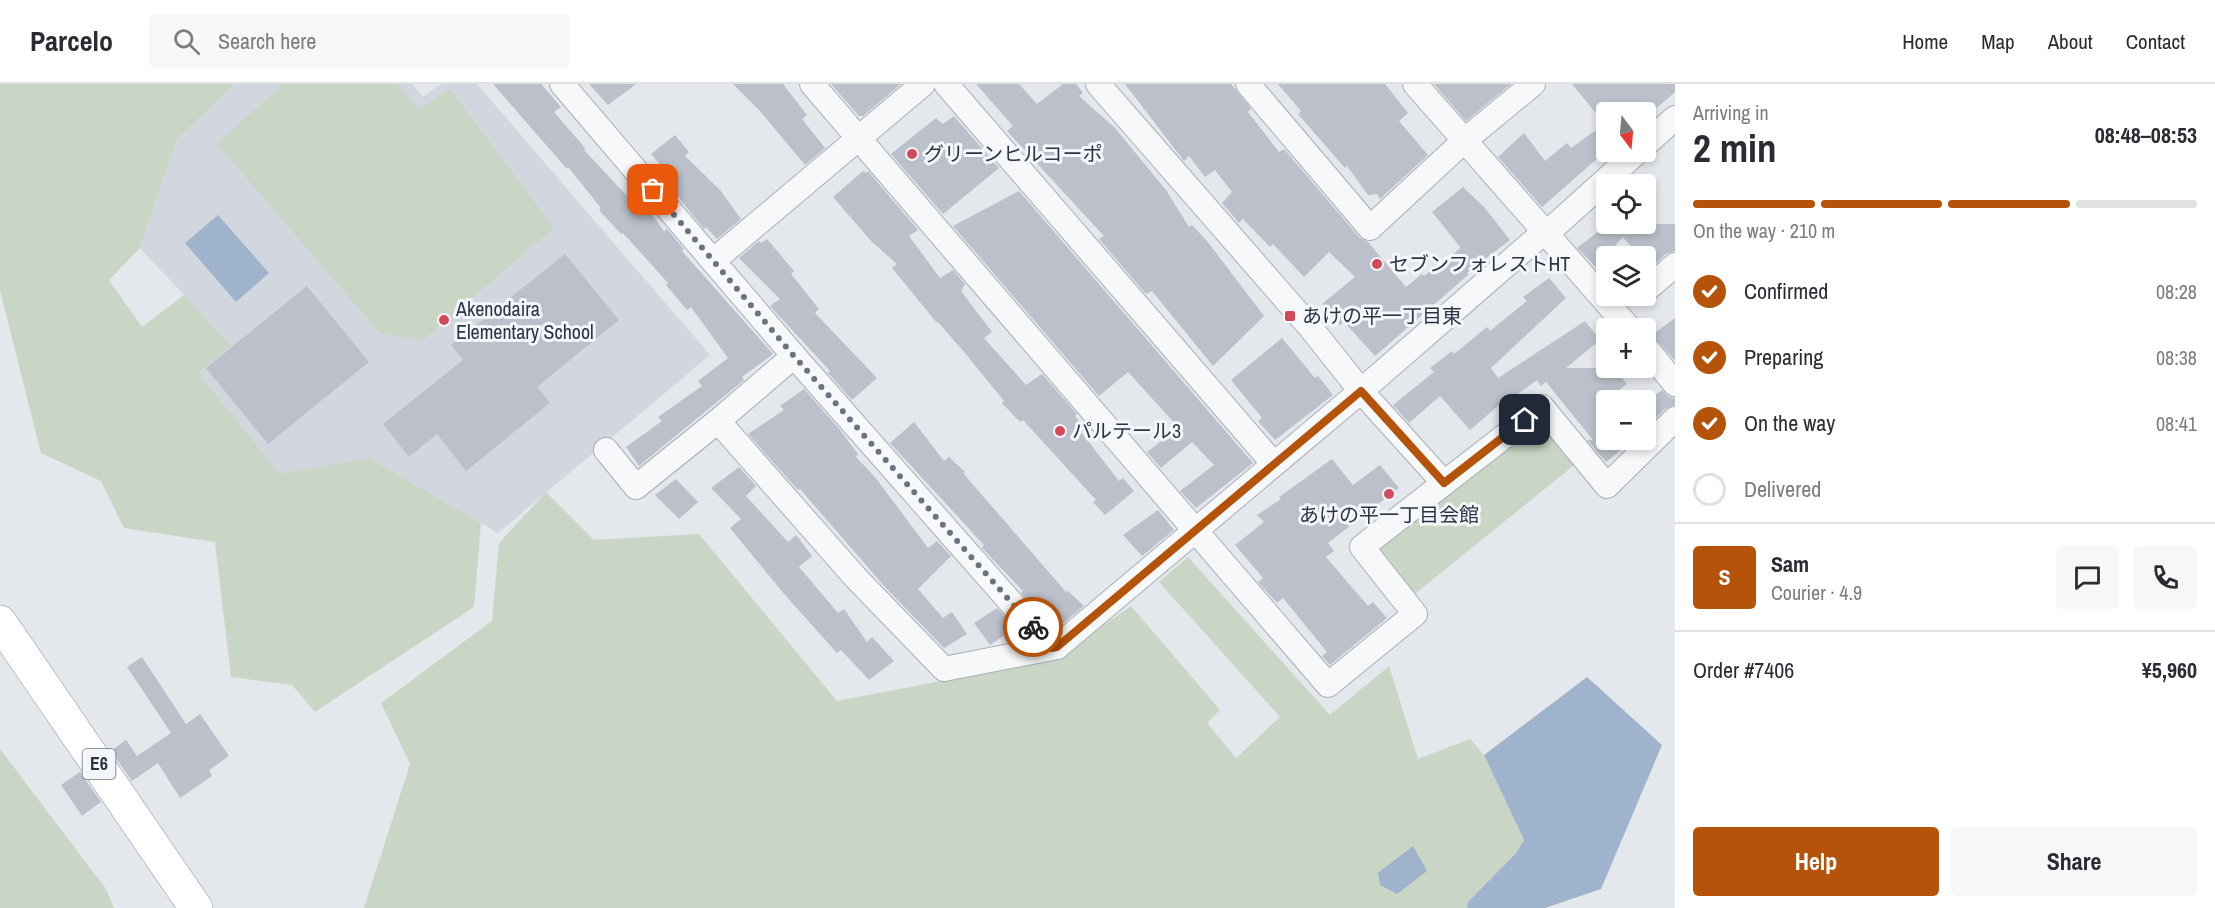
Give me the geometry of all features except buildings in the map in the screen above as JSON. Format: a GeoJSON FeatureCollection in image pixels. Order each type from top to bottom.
{"type":"FeatureCollection","features":[{"type":"Feature","properties":{"kind":"highway","name":"E6"},"geometry":{"type":"LineString","coordinates":[[0,622],[196,908]]}},
{"type":"Feature","properties":{"kind":"street"},"geometry":{"type":"LineString","coordinates":[[562,84],[794,356],[1051,648]]}},
{"type":"Feature","properties":{"kind":"street"},"geometry":{"type":"LineString","coordinates":[[812,84],[1328,685],[1415,614],[1362,547],[1542,407],[1607,486],[1675,419]]}},
{"type":"Feature","properties":{"kind":"street"},"geometry":{"type":"LineString","coordinates":[[713,261],[923,84]]}},
{"type":"Feature","properties":{"kind":"street"},"geometry":{"type":"LineString","coordinates":[[946,84],[1273,463]]}},
{"type":"Feature","properties":{"kind":"street"},"geometry":{"type":"LineString","coordinates":[[1098,84],[1310,327],[1361,391],[1444,483]]}},
{"type":"Feature","properties":{"kind":"street"},"geometry":{"type":"LineString","coordinates":[[1248,84],[1370,228],[1466,140],[1533,84]]}},
{"type":"Feature","properties":{"kind":"street"},"geometry":{"type":"LineString","coordinates":[[1415,84],[1620,318]]}},
{"type":"Feature","properties":{"kind":"street"},"geometry":{"type":"LineString","coordinates":[[1656,135],[1675,118]]}},
{"type":"Feature","properties":{"kind":"street"},"geometry":{"type":"LineString","coordinates":[[718,422],[856,578],[944,669],[1057,647],[1361,391],[1536,239],[1547,233],[1626,162]]}},
{"type":"Feature","properties":{"kind":"street"},"geometry":{"type":"LineString","coordinates":[[1656,281],[1675,265]]}},
{"type":"Feature","properties":{"kind":"street"},"geometry":{"type":"LineString","coordinates":[[606,450],[636,487],[718,422],[794,356]]}},
{"type":"Feature","properties":{"kind":"street"},"geometry":{"type":"LineString","coordinates":[[1656,360],[1675,384]]}},
{"type":"Feature","properties":{"kind":"shaded area","name":"Akenodaira Elementary School"},"geometry":{"type":"Polygon","coordinates":[[[235,84],[412,84],[423,97],[441,84],[477,84],[710,355],[498,533],[369,458],[280,475],[198,373],[230,344],[140,248],[177,139],[235,84]]]}},
{"type":"Feature","properties":{"kind":"green space"},"geometry":{"type":"Polygon","coordinates":[[[0,84],[235,84],[177,139],[140,248],[109,280],[142,327],[184,295],[231,345],[198,373],[280,474],[369,458],[481,523],[474,607],[315,712],[292,685],[231,677],[215,542],[124,528],[101,481],[41,453],[0,290],[0,84]]]}},
{"type":"Feature","properties":{"kind":"green space"},"geometry":{"type":"Polygon","coordinates":[[[283,84],[398,84],[419,110],[450,89],[554,228],[423,340],[380,333],[217,144],[283,84]]]}},
{"type":"Feature","properties":{"kind":"green space"},"geometry":{"type":"Polygon","coordinates":[[[1542,407],[1583,458],[1405,602],[1362,547],[1542,407]]]}},
{"type":"Feature","properties":{"kind":"green space"},"geometry":{"type":"Polygon","coordinates":[[[546,492],[594,540],[699,534],[837,701],[1055,659],[1131,606],[1220,710],[1207,723],[1236,758],[1280,717],[1159,582],[1188,557],[1330,715],[1389,666],[1418,759],[1470,739],[1484,755],[1524,840],[1516,853],[1468,902],[1467,908],[364,908],[410,764],[381,703],[492,621],[499,543],[546,492]]]}},
{"type":"Feature","properties":{"kind":"green space"},"geometry":{"type":"Polygon","coordinates":[[[0,749],[106,889],[114,908],[0,908],[0,749]]]}},
{"type":"Feature","properties":{"kind":"water"},"geometry":{"type":"Polygon","coordinates":[[[218,215],[269,273],[236,302],[185,243],[218,215]]]}},
{"type":"Feature","properties":{"kind":"water"},"geometry":{"type":"Polygon","coordinates":[[[1587,677],[1662,745],[1601,889],[1545,908],[1467,908],[1468,902],[1516,853],[1524,840],[1484,755],[1587,677]]]}},
{"type":"Feature","properties":{"kind":"water"},"geometry":{"type":"Polygon","coordinates":[[[1413,846],[1427,871],[1397,894],[1380,885],[1378,873],[1413,846]]]}},
{"type":"Feature","properties":{"kind":"way so far"},"geometry":{"type":"LineString","coordinates":[[653,190],[794,356],[1033,627]]}},
{"type":"Feature","properties":{"kind":"place","name":"グリーンヒルコーポ"},"geometry":{"type":"Point","coordinates":[912,154]}},
{"type":"Feature","properties":{"kind":"place","name":"セブンフォレストHT"},"geometry":{"type":"Point","coordinates":[1377,264]}},
{"type":"Feature","properties":{"kind":"place","name":"あけの平一丁目東"},"geometry":{"type":"Point","coordinates":[1290,316]}},
{"type":"Feature","properties":{"kind":"place","name":"Akenodaira Elementary School"},"geometry":{"type":"Point","coordinates":[444,320]}},
{"type":"Feature","properties":{"kind":"place","name":"パルテール3"},"geometry":{"type":"Point","coordinates":[1060,431]}},
{"type":"Feature","properties":{"kind":"place","name":"あけの平一丁目会館"},"geometry":{"type":"Point","coordinates":[1389,494]}},
{"type":"Feature","properties":{"kind":"route"},"geometry":{"type":"LineString","coordinates":[[1033,627],[1051,648],[1057,647],[1361,391],[1444,483],[1525,420]]}}]}
